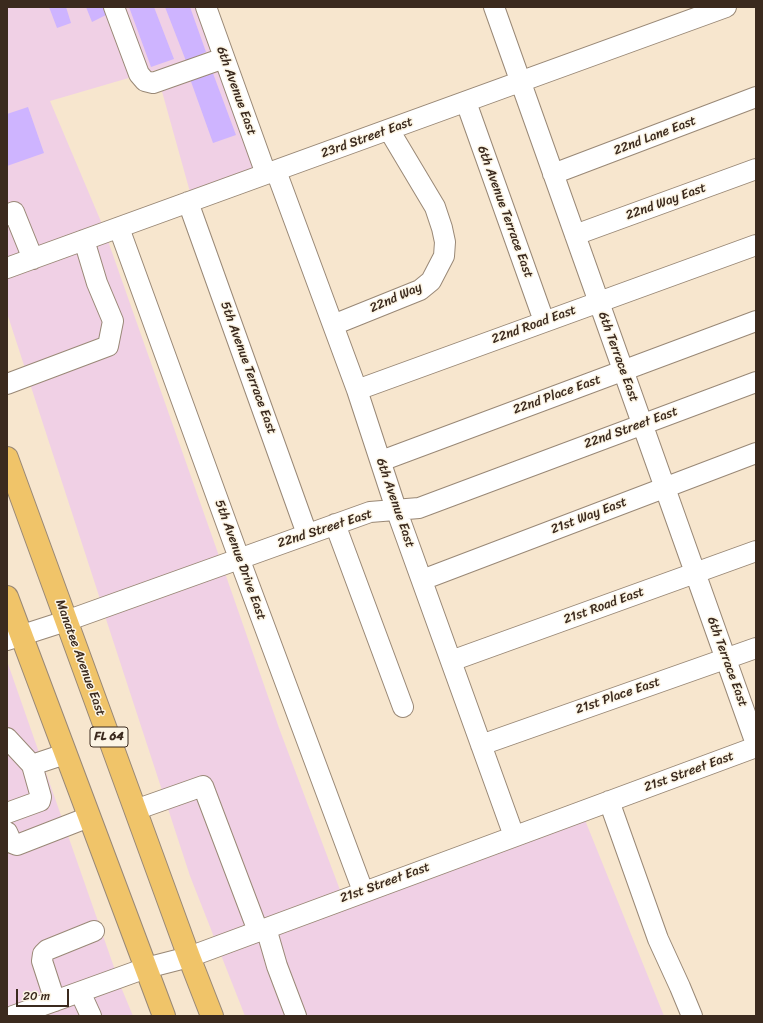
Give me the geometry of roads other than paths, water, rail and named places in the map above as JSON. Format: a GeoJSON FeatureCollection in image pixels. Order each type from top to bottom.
{"type":"FeatureCollection","features":[{"type":"Feature","properties":{"kind":"main road","name":"Manatee Avenue East"},"geometry":{"type":"LineString","coordinates":[[7,458],[189,957],[212,1016]]}},
{"type":"Feature","properties":{"kind":"main road"},"geometry":{"type":"LineString","coordinates":[[7,597],[14,638],[65,754],[164,1016]]}},
{"type":"Feature","properties":{"kind":"street"},"geometry":{"type":"LineString","coordinates":[[114,7],[139,74],[145,81],[153,83],[224,58]]}},
{"type":"Feature","properties":{"kind":"street","name":"6th Avenue East"},"geometry":{"type":"LineString","coordinates":[[206,7],[224,58],[333,325],[357,390],[396,509],[514,836]]}},
{"type":"Feature","properties":{"kind":"street","name":"6th Terrace East"},"geometry":{"type":"LineString","coordinates":[[494,7],[756,744]]}},
{"type":"Feature","properties":{"kind":"street","name":"23rd Street East"},"geometry":{"type":"LineString","coordinates":[[7,268],[521,83],[726,7]]}},
{"type":"Feature","properties":{"kind":"street","name":"22nd Lane East"},"geometry":{"type":"LineString","coordinates":[[553,174],[756,97]]}},
{"type":"Feature","properties":{"kind":"street","name":"6th Avenue Terrace East"},"geometry":{"type":"LineString","coordinates":[[466,102],[544,321]]}},
{"type":"Feature","properties":{"kind":"street","name":"22nd Way"},"geometry":{"type":"LineString","coordinates":[[333,325],[420,290],[431,281],[444,256],[445,242],[435,207],[389,130]]}},
{"type":"Feature","properties":{"kind":"street","name":"22nd Way East"},"geometry":{"type":"LineString","coordinates":[[575,235],[756,169]]}},
{"type":"Feature","properties":{"kind":"street","name":"5th Avenue Terrace East"},"geometry":{"type":"LineString","coordinates":[[188,202],[307,534]]}},
{"type":"Feature","properties":{"kind":"street"},"geometry":{"type":"LineString","coordinates":[[7,214],[14,212],[33,259]]}},
{"type":"Feature","properties":{"kind":"street","name":"5th Avenue Drive East"},"geometry":{"type":"LineString","coordinates":[[119,228],[239,558],[363,891]]}},
{"type":"Feature","properties":{"kind":"street"},"geometry":{"type":"LineString","coordinates":[[7,384],[108,346],[113,321],[97,283],[84,240]]}},
{"type":"Feature","properties":{"kind":"street","name":"22nd Road East"},"geometry":{"type":"LineString","coordinates":[[357,390],[756,245]]}},
{"type":"Feature","properties":{"kind":"street","name":"22nd Place East"},"geometry":{"type":"LineString","coordinates":[[380,460],[756,322]]}},
{"type":"Feature","properties":{"kind":"street","name":"22nd Street East"},"geometry":{"type":"LineString","coordinates":[[14,638],[66,621],[370,512],[419,508],[756,382]]}},
{"type":"Feature","properties":{"kind":"street","name":"21st Way East"},"geometry":{"type":"LineString","coordinates":[[422,580],[756,453]]}},
{"type":"Feature","properties":{"kind":"street"},"geometry":{"type":"LineString","coordinates":[[335,524],[403,707]]}},
{"type":"Feature","properties":{"kind":"street","name":"21st Road East"},"geometry":{"type":"LineString","coordinates":[[451,661],[756,551]]}},
{"type":"Feature","properties":{"kind":"street","name":"21st Place East"},"geometry":{"type":"LineString","coordinates":[[481,744],[756,648]]}},
{"type":"Feature","properties":{"kind":"street"},"geometry":{"type":"LineString","coordinates":[[7,738],[32,765],[41,797],[40,801],[7,813]]}},
{"type":"Feature","properties":{"kind":"street","name":"21st Street East"},"geometry":{"type":"LineString","coordinates":[[13,1016],[146,968],[189,957],[363,891],[756,747]]}},
{"type":"Feature","properties":{"kind":"street"},"geometry":{"type":"LineString","coordinates":[[32,765],[65,754]]}},
{"type":"Feature","properties":{"kind":"street"},"geometry":{"type":"LineString","coordinates":[[135,810],[203,786],[296,1016]]}},
{"type":"Feature","properties":{"kind":"street"},"geometry":{"type":"LineString","coordinates":[[608,801],[658,939],[692,1016]]}},
{"type":"Feature","properties":{"kind":"street"},"geometry":{"type":"LineString","coordinates":[[7,832],[12,843],[17,845],[89,817]]}},
{"type":"Feature","properties":{"kind":"street"},"geometry":{"type":"LineString","coordinates":[[55,1001],[42,961],[43,954],[47,950],[94,931]]}},
{"type":"Feature","properties":{"kind":"street"},"geometry":{"type":"LineString","coordinates":[[80,992],[91,1016]]}}]}
